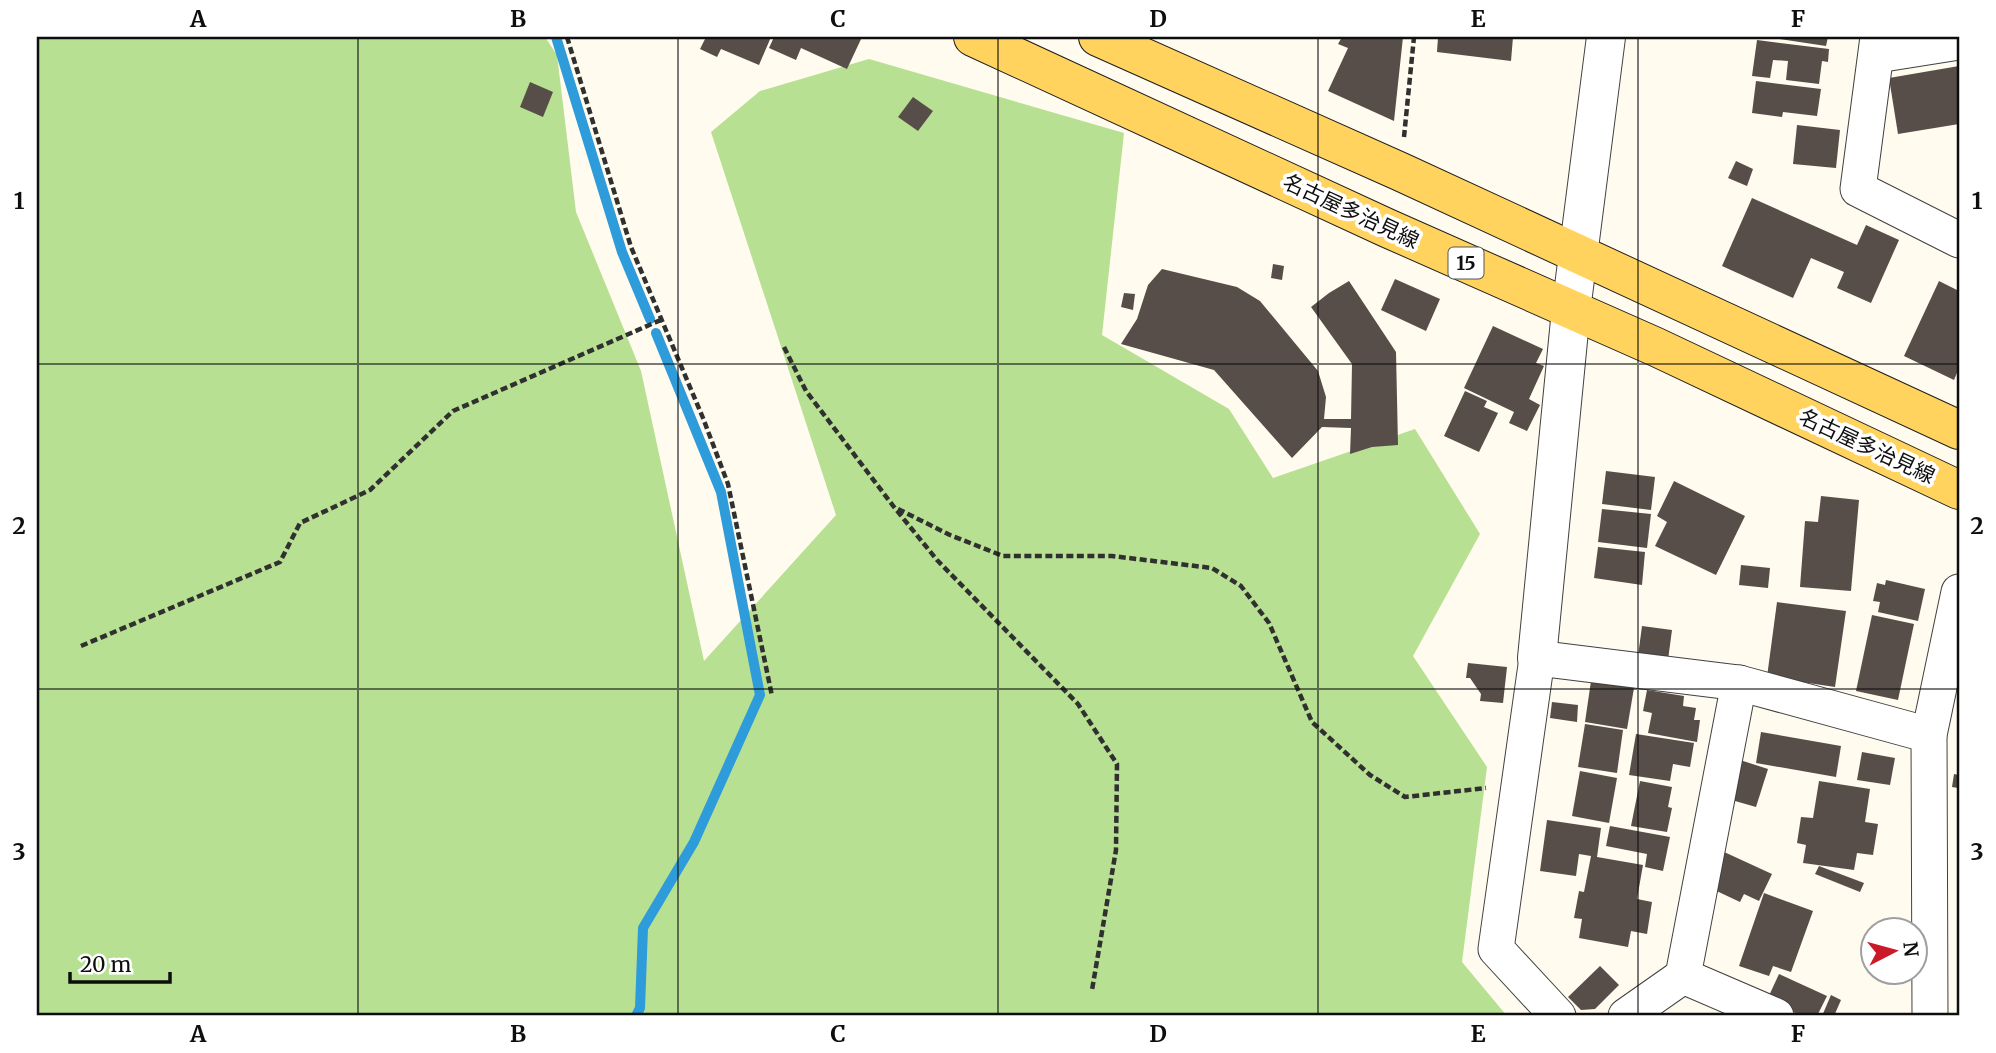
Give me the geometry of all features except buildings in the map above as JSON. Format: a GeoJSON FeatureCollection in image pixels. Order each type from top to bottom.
{"type":"FeatureCollection","features":[{"type":"Feature","properties":{"kind":"main road","name":"名古屋多治見線"},"geometry":{"type":"LineString","coordinates":[[972,37],[1571,310],[1656,346],[1959,490]]}},
{"type":"Feature","properties":{"kind":"main road"},"geometry":{"type":"LineString","coordinates":[[1098,37],[1401,172],[1959,430]]}},
{"type":"Feature","properties":{"kind":"street"},"geometry":{"type":"LineString","coordinates":[[1558,1016],[1496,949],[1537,658],[1571,310],[1606,37]]}},
{"type":"Feature","properties":{"kind":"street"},"geometry":{"type":"LineString","coordinates":[[1959,42],[1877,46],[1858,189],[1959,240]]}},
{"type":"Feature","properties":{"kind":"street"},"geometry":{"type":"LineString","coordinates":[[1930,1016],[1929,735],[1959,592]]}},
{"type":"Feature","properties":{"kind":"street"},"geometry":{"type":"LineString","coordinates":[[1537,658],[1739,684],[1929,735]]}},
{"type":"Feature","properties":{"kind":"street"},"geometry":{"type":"LineString","coordinates":[[1626,1016],[1683,976],[1739,684]]}},
{"type":"Feature","properties":{"kind":"street"},"geometry":{"type":"LineString","coordinates":[[1683,976],[1776,1016]]}},
{"type":"Feature","properties":{"kind":"path"},"geometry":{"type":"LineString","coordinates":[[567,37],[631,247],[663,319],[728,484],[772,696]]}},
{"type":"Feature","properties":{"kind":"path"},"geometry":{"type":"LineString","coordinates":[[1401,172],[1414,37]]}},
{"type":"Feature","properties":{"kind":"path"},"geometry":{"type":"LineString","coordinates":[[80,646],[280,562],[300,523],[370,490],[453,411],[663,319]]}},
{"type":"Feature","properties":{"kind":"path"},"geometry":{"type":"LineString","coordinates":[[784,347],[806,391],[894,507],[937,560],[1078,704],[1117,764],[1116,850],[1092,989]]}},
{"type":"Feature","properties":{"kind":"path"},"geometry":{"type":"LineString","coordinates":[[894,507],[950,535],[1003,555],[1112,556],[1212,568],[1241,586],[1269,623],[1312,723],[1370,775],[1405,797],[1520,784]]}},
{"type":"Feature","properties":{"kind":"green space"},"geometry":{"type":"Polygon","coordinates":[[[37,37],[545,37],[557,55],[576,212],[641,371],[704,661],[836,515],[711,132],[760,91],[869,59],[1124,133],[1102,335],[1229,409],[1273,478],[1415,429],[1480,534],[1413,656],[1487,767],[1462,962],[1507,1016],[37,1016],[37,37]]]}},
{"type":"Feature","properties":{"kind":"waterway"},"geometry":{"type":"LineString","coordinates":[[556,37],[622,252],[650,319]]}},
{"type":"Feature","properties":{"kind":"waterway"},"geometry":{"type":"LineString","coordinates":[[636,1016],[640,1008],[643,928],[694,842],[760,695],[721,492],[656,333]]}}]}
